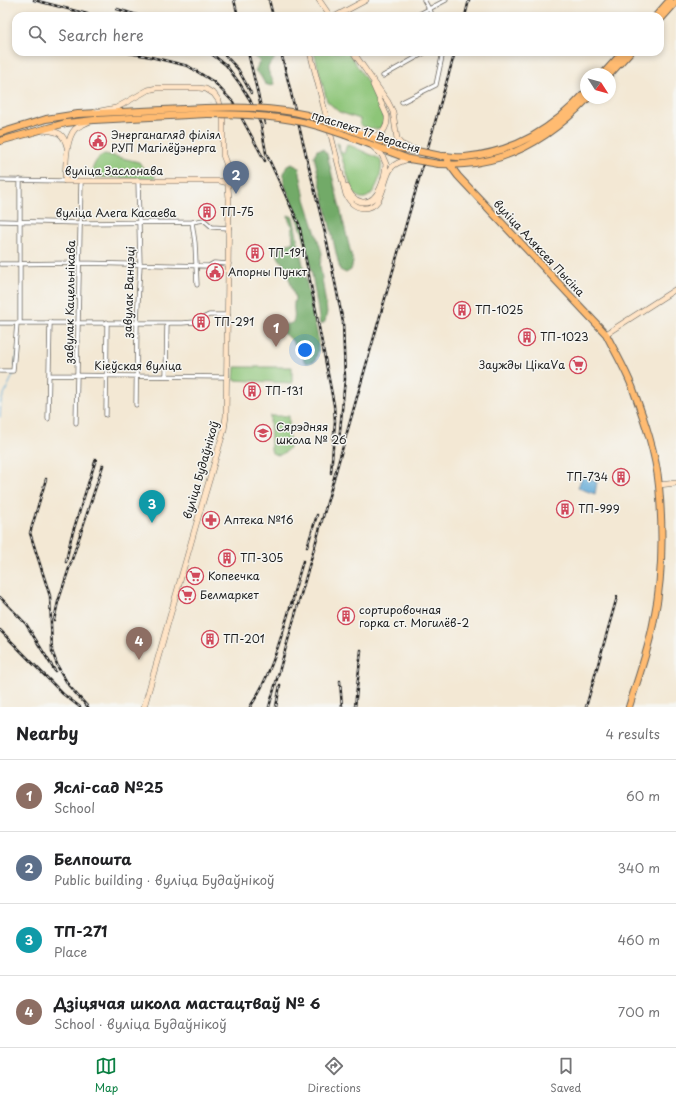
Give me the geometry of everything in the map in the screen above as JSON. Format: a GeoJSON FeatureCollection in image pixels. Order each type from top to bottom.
{"type":"FeatureCollection","features":[{"type":"Feature","properties":{"kind":"main road"},"geometry":{"type":"LineString","coordinates":[[319,0],[327,12]]}},
{"type":"Feature","properties":{"kind":"main road"},"geometry":{"type":"LineString","coordinates":[[344,12],[366,0]]}},
{"type":"Feature","properties":{"kind":"main road"},"geometry":{"type":"LineString","coordinates":[[660,12],[670,0]]}},
{"type":"Feature","properties":{"kind":"main road"},"geometry":{"type":"LineString","coordinates":[[664,16],[676,2]]}},
{"type":"Feature","properties":{"kind":"main road"},"geometry":{"type":"LineString","coordinates":[[311,56],[342,173],[346,195],[351,202],[357,207],[365,208],[372,206],[378,201],[392,167],[400,161],[409,159]]}},
{"type":"Feature","properties":{"kind":"main road"},"geometry":{"type":"LineString","coordinates":[[356,56],[388,102],[393,112],[396,138],[401,144],[412,150]]}},
{"type":"Feature","properties":{"kind":"main road"},"geometry":{"type":"LineString","coordinates":[[608,68],[619,56]]}},
{"type":"Feature","properties":{"kind":"main road"},"geometry":{"type":"LineString","coordinates":[[615,68],[626,56]]}},
{"type":"Feature","properties":{"kind":"main road"},"geometry":{"type":"LineString","coordinates":[[354,131],[362,131],[374,135],[378,134],[385,129],[388,122],[388,116],[368,75]]}},
{"type":"Feature","properties":{"kind":"main road","name":"вуліца Будаўнікоў"},"geometry":{"type":"LineString","coordinates":[[65,181],[70,136],[74,130],[104,109],[116,108],[148,90],[157,88],[206,89],[214,94],[219,101],[223,117],[223,155],[226,163],[228,183],[229,228],[228,377],[225,428],[144,707]]}},
{"type":"Feature","properties":{"kind":"main road","name":"праспект 17 Верасня"},"geometry":{"type":"LineString","coordinates":[[0,133],[46,119],[78,114],[93,116],[206,111],[243,107],[281,111],[307,116],[392,145],[444,156],[464,157],[493,152],[534,136],[553,124],[580,98]]}},
{"type":"Feature","properties":{"kind":"main road","name":"праспект 17 Верасня"},"geometry":{"type":"LineString","coordinates":[[206,111],[279,117],[306,123],[409,159],[440,164],[463,164],[497,158],[521,150],[557,128],[582,104]]}},
{"type":"Feature","properties":{"kind":"main road","name":"праспект 17 Верасня"},"geometry":{"type":"LineString","coordinates":[[0,141],[39,129],[93,116]]}},
{"type":"Feature","properties":{"kind":"main road"},"geometry":{"type":"LineString","coordinates":[[39,129],[60,133],[65,139],[68,148]]}},
{"type":"Feature","properties":{"kind":"main road"},"geometry":{"type":"LineString","coordinates":[[342,173],[354,199],[366,202],[374,199],[378,193],[386,164],[382,155],[371,145]]}},
{"type":"Feature","properties":{"kind":"main road","name":"вуліца Аляксея Пысіна"},"geometry":{"type":"LineString","coordinates":[[444,156],[458,176],[606,334],[620,360],[642,413],[659,485],[661,541],[660,575],[657,605],[648,644],[629,707]]}},
{"type":"Feature","properties":{"kind":"main road"},"geometry":{"type":"LineString","coordinates":[[458,176],[457,169],[463,164]]}},
{"type":"Feature","properties":{"kind":"main road","name":"вуліца Заслонава"},"geometry":{"type":"LineString","coordinates":[[65,181],[220,181],[228,183]]}},
{"type":"Feature","properties":{"kind":"main road"},"geometry":{"type":"LineString","coordinates":[[606,334],[676,289]]}},
{"type":"Feature","properties":{"kind":"main road"},"geometry":{"type":"LineString","coordinates":[[659,485],[676,483]]}},
{"type":"Feature","properties":{"kind":"street"},"geometry":{"type":"LineString","coordinates":[[424,0],[431,12]]}},
{"type":"Feature","properties":{"kind":"street"},"geometry":{"type":"LineString","coordinates":[[423,12],[446,0]]}},
{"type":"Feature","properties":{"kind":"street"},"geometry":{"type":"LineString","coordinates":[[383,76],[419,56]]}},
{"type":"Feature","properties":{"kind":"street"},"geometry":{"type":"LineString","coordinates":[[402,102],[436,85],[441,56]]}},
{"type":"Feature","properties":{"kind":"street","name":"вуліца Заслонава"},"geometry":{"type":"LineString","coordinates":[[0,180],[65,181]]}},
{"type":"Feature","properties":{"kind":"street"},"geometry":{"type":"LineString","coordinates":[[0,371],[12,371],[18,323],[20,180]]}},
{"type":"Feature","properties":{"kind":"street","name":"завулак Ванцэці"},"geometry":{"type":"LineString","coordinates":[[136,405],[136,322],[140,265],[138,180]]}},
{"type":"Feature","properties":{"kind":"street","name":"завулак Кацельнікава"},"geometry":{"type":"LineString","coordinates":[[76,423],[81,182]]}},
{"type":"Feature","properties":{"kind":"street","name":"вуліца Алега Касаева"},"geometry":{"type":"LineString","coordinates":[[0,221],[81,223],[192,222],[204,220],[212,227],[229,228]]}},
{"type":"Feature","properties":{"kind":"street"},"geometry":{"type":"LineString","coordinates":[[192,222],[197,266],[197,285]]}},
{"type":"Feature","properties":{"kind":"street"},"geometry":{"type":"LineString","coordinates":[[0,264],[197,266],[210,266],[214,263],[229,264]]}},
{"type":"Feature","properties":{"kind":"street"},"geometry":{"type":"LineString","coordinates":[[0,323],[188,323],[195,322],[209,315],[228,315]]}},
{"type":"Feature","properties":{"kind":"street"},"geometry":{"type":"LineString","coordinates":[[48,419],[50,322]]}},
{"type":"Feature","properties":{"kind":"street"},"geometry":{"type":"LineString","coordinates":[[106,415],[108,322]]}},
{"type":"Feature","properties":{"kind":"street"},"geometry":{"type":"LineString","coordinates":[[166,376],[167,323]]}},
{"type":"Feature","properties":{"kind":"street","name":"Кіеўская вуліца"},"geometry":{"type":"LineString","coordinates":[[49,375],[228,377]]}},
{"type":"Feature","properties":{"kind":"green space"},"geometry":{"type":"Polygon","coordinates":[[[275,56],[274,60],[268,67],[268,71],[274,84],[271,86],[265,84],[260,75],[255,71],[260,61],[254,57],[275,56]]]}},
{"type":"Feature","properties":{"kind":"green space"},"geometry":{"type":"Polygon","coordinates":[[[315,56],[351,56],[379,102],[385,120],[378,129],[360,125],[360,119],[339,112],[327,101],[315,56]]]}},
{"type":"Feature","properties":{"kind":"green space"},"geometry":{"type":"Polygon","coordinates":[[[337,143],[339,144],[340,151],[344,154],[347,144],[380,159],[381,172],[379,181],[371,194],[365,198],[359,197],[353,192],[337,143]]]}},
{"type":"Feature","properties":{"kind":"green space"},"geometry":{"type":"Polygon","coordinates":[[[323,149],[327,154],[353,262],[351,270],[346,273],[340,270],[314,156],[317,150],[323,149]]]}},
{"type":"Feature","properties":{"kind":"green space"},"geometry":{"type":"Polygon","coordinates":[[[105,154],[139,162],[143,168],[155,176],[155,179],[94,177],[92,170],[94,165],[98,158],[105,154]]]}},
{"type":"Feature","properties":{"kind":"green space"},"geometry":{"type":"Polygon","coordinates":[[[292,164],[299,168],[305,199],[322,253],[320,265],[327,312],[325,322],[320,325],[313,279],[306,248],[298,218],[286,189],[284,180],[287,166],[292,164]]]}},
{"type":"Feature","properties":{"kind":"green space"},"geometry":{"type":"Polygon","coordinates":[[[288,215],[293,217],[318,337],[318,351],[315,361],[307,363],[304,361],[301,349],[296,346],[289,337],[281,332],[278,327],[293,322],[294,317],[295,298],[285,267],[277,253],[277,248],[293,242],[293,227],[289,221],[288,215]]]}},
{"type":"Feature","properties":{"kind":"green space"},"geometry":{"type":"Polygon","coordinates":[[[235,367],[292,367],[292,383],[234,380],[235,367]]]}},
{"type":"Feature","properties":{"kind":"green space"},"geometry":{"type":"Polygon","coordinates":[[[270,416],[289,416],[289,448],[285,452],[277,455],[272,453],[271,449],[270,416]]]}},
{"type":"Feature","properties":{"kind":"water"},"geometry":{"type":"Polygon","coordinates":[[[582,476],[597,482],[595,494],[578,488],[582,476]]]}},
{"type":"Feature","properties":{"kind":"waterway"},"geometry":{"type":"LineString","coordinates":[[15,366],[19,344]]}},
{"type":"Feature","properties":{"kind":"waterway"},"geometry":{"type":"LineString","coordinates":[[0,417],[1,401],[14,373]]}},
{"type":"Feature","properties":{"kind":"railway"},"geometry":{"type":"LineString","coordinates":[[34,0],[80,12]]}},
{"type":"Feature","properties":{"kind":"railway"},"geometry":{"type":"LineString","coordinates":[[234,0],[237,12]]}},
{"type":"Feature","properties":{"kind":"railway"},"geometry":{"type":"LineString","coordinates":[[269,0],[272,12]]}},
{"type":"Feature","properties":{"kind":"railway"},"geometry":{"type":"LineString","coordinates":[[466,12],[469,0]]}},
{"type":"Feature","properties":{"kind":"railway"},"geometry":{"type":"LineString","coordinates":[[117,9],[127,12]]}},
{"type":"Feature","properties":{"kind":"railway"},"geometry":{"type":"LineString","coordinates":[[146,56],[188,66],[214,82],[233,102],[265,161]]}},
{"type":"Feature","properties":{"kind":"railway"},"geometry":{"type":"LineString","coordinates":[[214,56],[226,65],[250,100],[261,125],[266,153],[299,224],[334,405],[335,421],[331,473]]}},
{"type":"Feature","properties":{"kind":"railway"},"geometry":{"type":"LineString","coordinates":[[226,56],[238,69],[251,93]]}},
{"type":"Feature","properties":{"kind":"railway"},"geometry":{"type":"LineString","coordinates":[[249,56],[265,124]]}},
{"type":"Feature","properties":{"kind":"railway"},"geometry":{"type":"LineString","coordinates":[[282,56],[325,233],[343,322],[345,379],[339,441]]}},
{"type":"Feature","properties":{"kind":"railway"},"geometry":{"type":"LineString","coordinates":[[269,707],[454,56]]}},
{"type":"Feature","properties":{"kind":"railway"},"geometry":{"type":"LineString","coordinates":[[66,562],[71,538],[96,459]]}},
{"type":"Feature","properties":{"kind":"railway"},"geometry":{"type":"LineString","coordinates":[[54,620],[58,602],[103,465]]}},
{"type":"Feature","properties":{"kind":"railway"},"geometry":{"type":"LineString","coordinates":[[46,479],[30,533],[50,596],[52,651],[58,667],[69,686],[88,707]]}},
{"type":"Feature","properties":{"kind":"railway"},"geometry":{"type":"LineString","coordinates":[[307,547],[317,515]]}},
{"type":"Feature","properties":{"kind":"railway"},"geometry":{"type":"LineString","coordinates":[[292,607],[294,592],[303,561]]}},
{"type":"Feature","properties":{"kind":"railway"},"geometry":{"type":"LineString","coordinates":[[0,597],[26,624],[55,671]]}},
{"type":"Feature","properties":{"kind":"railway"},"geometry":{"type":"LineString","coordinates":[[586,707],[617,597]]}},
{"type":"Feature","properties":{"kind":"railway"},"geometry":{"type":"LineString","coordinates":[[250,707],[270,669],[292,601]]}},
{"type":"Feature","properties":{"kind":"railway"},"geometry":{"type":"LineString","coordinates":[[0,630],[63,694],[80,707]]}},
{"type":"Feature","properties":{"kind":"railway"},"geometry":{"type":"LineString","coordinates":[[355,707],[361,650]]}},
{"type":"Feature","properties":{"kind":"railway"},"geometry":{"type":"LineString","coordinates":[[340,681],[342,707]]}},
{"type":"Feature","properties":{"kind":"railway"},"geometry":{"type":"LineString","coordinates":[[276,707],[280,685]]}},
{"type":"Feature","properties":{"kind":"place","name":"Энерганагляд філіял РУП Магілёўэнерга"},"geometry":{"type":"Point","coordinates":[98,141]}},
{"type":"Feature","properties":{"kind":"place","name":"Белпошта"},"geometry":{"type":"Point","coordinates":[236,194]}},
{"type":"Feature","properties":{"kind":"place","name":"ТП-75"},"geometry":{"type":"Point","coordinates":[207,212]}},
{"type":"Feature","properties":{"kind":"place","name":"ТП-191"},"geometry":{"type":"Point","coordinates":[255,253]}},
{"type":"Feature","properties":{"kind":"place","name":"Апорны Пункт"},"geometry":{"type":"Point","coordinates":[215,272]}},
{"type":"Feature","properties":{"kind":"place","name":"ТП-1025"},"geometry":{"type":"Point","coordinates":[462,310]}},
{"type":"Feature","properties":{"kind":"place","name":"ТП-291"},"geometry":{"type":"Point","coordinates":[201,322]}},
{"type":"Feature","properties":{"kind":"place","name":"ТП-1023"},"geometry":{"type":"Point","coordinates":[527,337]}},
{"type":"Feature","properties":{"kind":"place","name":"Яслі-сад №25"},"geometry":{"type":"Point","coordinates":[276,347]}},
{"type":"Feature","properties":{"kind":"place","name":"Заужды ЦікаVа"},"geometry":{"type":"Point","coordinates":[578,365]}},
{"type":"Feature","properties":{"kind":"place","name":"ТП-131"},"geometry":{"type":"Point","coordinates":[252,391]}},
{"type":"Feature","properties":{"kind":"place","name":"Сярэдняя школа № 26"},"geometry":{"type":"Point","coordinates":[263,433]}},
{"type":"Feature","properties":{"kind":"place","name":"ТП-734"},"geometry":{"type":"Point","coordinates":[621,477]}},
{"type":"Feature","properties":{"kind":"place","name":"ТП-999"},"geometry":{"type":"Point","coordinates":[565,509]}},
{"type":"Feature","properties":{"kind":"place","name":"Аптека №16"},"geometry":{"type":"Point","coordinates":[211,520]}},
{"type":"Feature","properties":{"kind":"place","name":"ТП-271"},"geometry":{"type":"Point","coordinates":[152,523]}},
{"type":"Feature","properties":{"kind":"place","name":"ТП-305"},"geometry":{"type":"Point","coordinates":[227,558]}},
{"type":"Feature","properties":{"kind":"place","name":"Копеечка"},"geometry":{"type":"Point","coordinates":[195,576]}},
{"type":"Feature","properties":{"kind":"place","name":"Белмаркет"},"geometry":{"type":"Point","coordinates":[187,595]}},
{"type":"Feature","properties":{"kind":"place","name":"сортировочная горка ст. Могилёв-2"},"geometry":{"type":"Point","coordinates":[346,616]}},
{"type":"Feature","properties":{"kind":"place","name":"ТП-201"},"geometry":{"type":"Point","coordinates":[210,639]}},
{"type":"Feature","properties":{"kind":"place","name":"Дзіцячая школа мастацтваў № 6"},"geometry":{"type":"Point","coordinates":[139,660]}}]}
